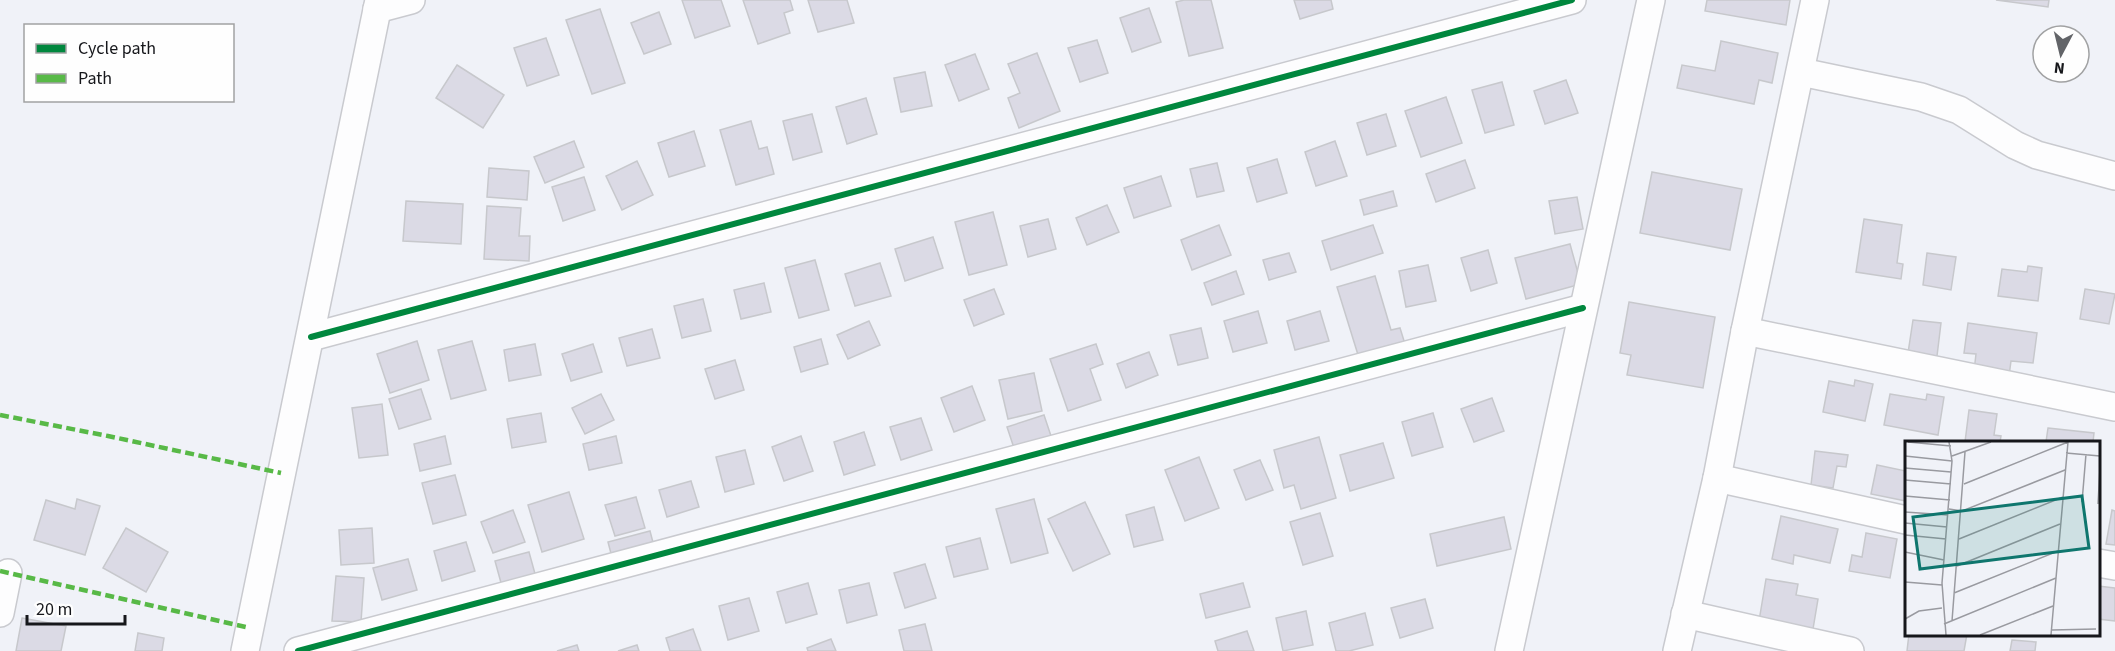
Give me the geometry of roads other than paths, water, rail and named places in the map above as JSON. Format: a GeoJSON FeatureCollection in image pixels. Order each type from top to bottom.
{"type":"FeatureCollection","features":[{"type":"Feature","properties":{"kind":"street"},"geometry":{"type":"LineString","coordinates":[[245,651],[378,5],[411,0]]}},
{"type":"Feature","properties":{"kind":"street"},"geometry":{"type":"LineString","coordinates":[[311,337],[1572,0]]}},
{"type":"Feature","properties":{"kind":"street"},"geometry":{"type":"LineString","coordinates":[[1509,650],[1652,0]]}},
{"type":"Feature","properties":{"kind":"street"},"geometry":{"type":"LineString","coordinates":[[1677,651],[1717,478],[1745,331],[1815,0]]}},
{"type":"Feature","properties":{"kind":"street"},"geometry":{"type":"LineString","coordinates":[[1801,72],[1921,97],[1959,110],[2014,145],[2037,155],[2115,176]]}},
{"type":"Feature","properties":{"kind":"street"},"geometry":{"type":"LineString","coordinates":[[298,651],[1583,308]]}},
{"type":"Feature","properties":{"kind":"street"},"geometry":{"type":"LineString","coordinates":[[1745,331],[2115,407]]}},
{"type":"Feature","properties":{"kind":"street"},"geometry":{"type":"LineString","coordinates":[[1717,478],[1905,520]]}},
{"type":"Feature","properties":{"kind":"street"},"geometry":{"type":"LineString","coordinates":[[2100,563],[2115,566]]}},
{"type":"Feature","properties":{"kind":"street"},"geometry":{"type":"LineString","coordinates":[[0,613],[8,573]]}},
{"type":"Feature","properties":{"kind":"street"},"geometry":{"type":"LineString","coordinates":[[1685,614],[1850,651]]}}]}
